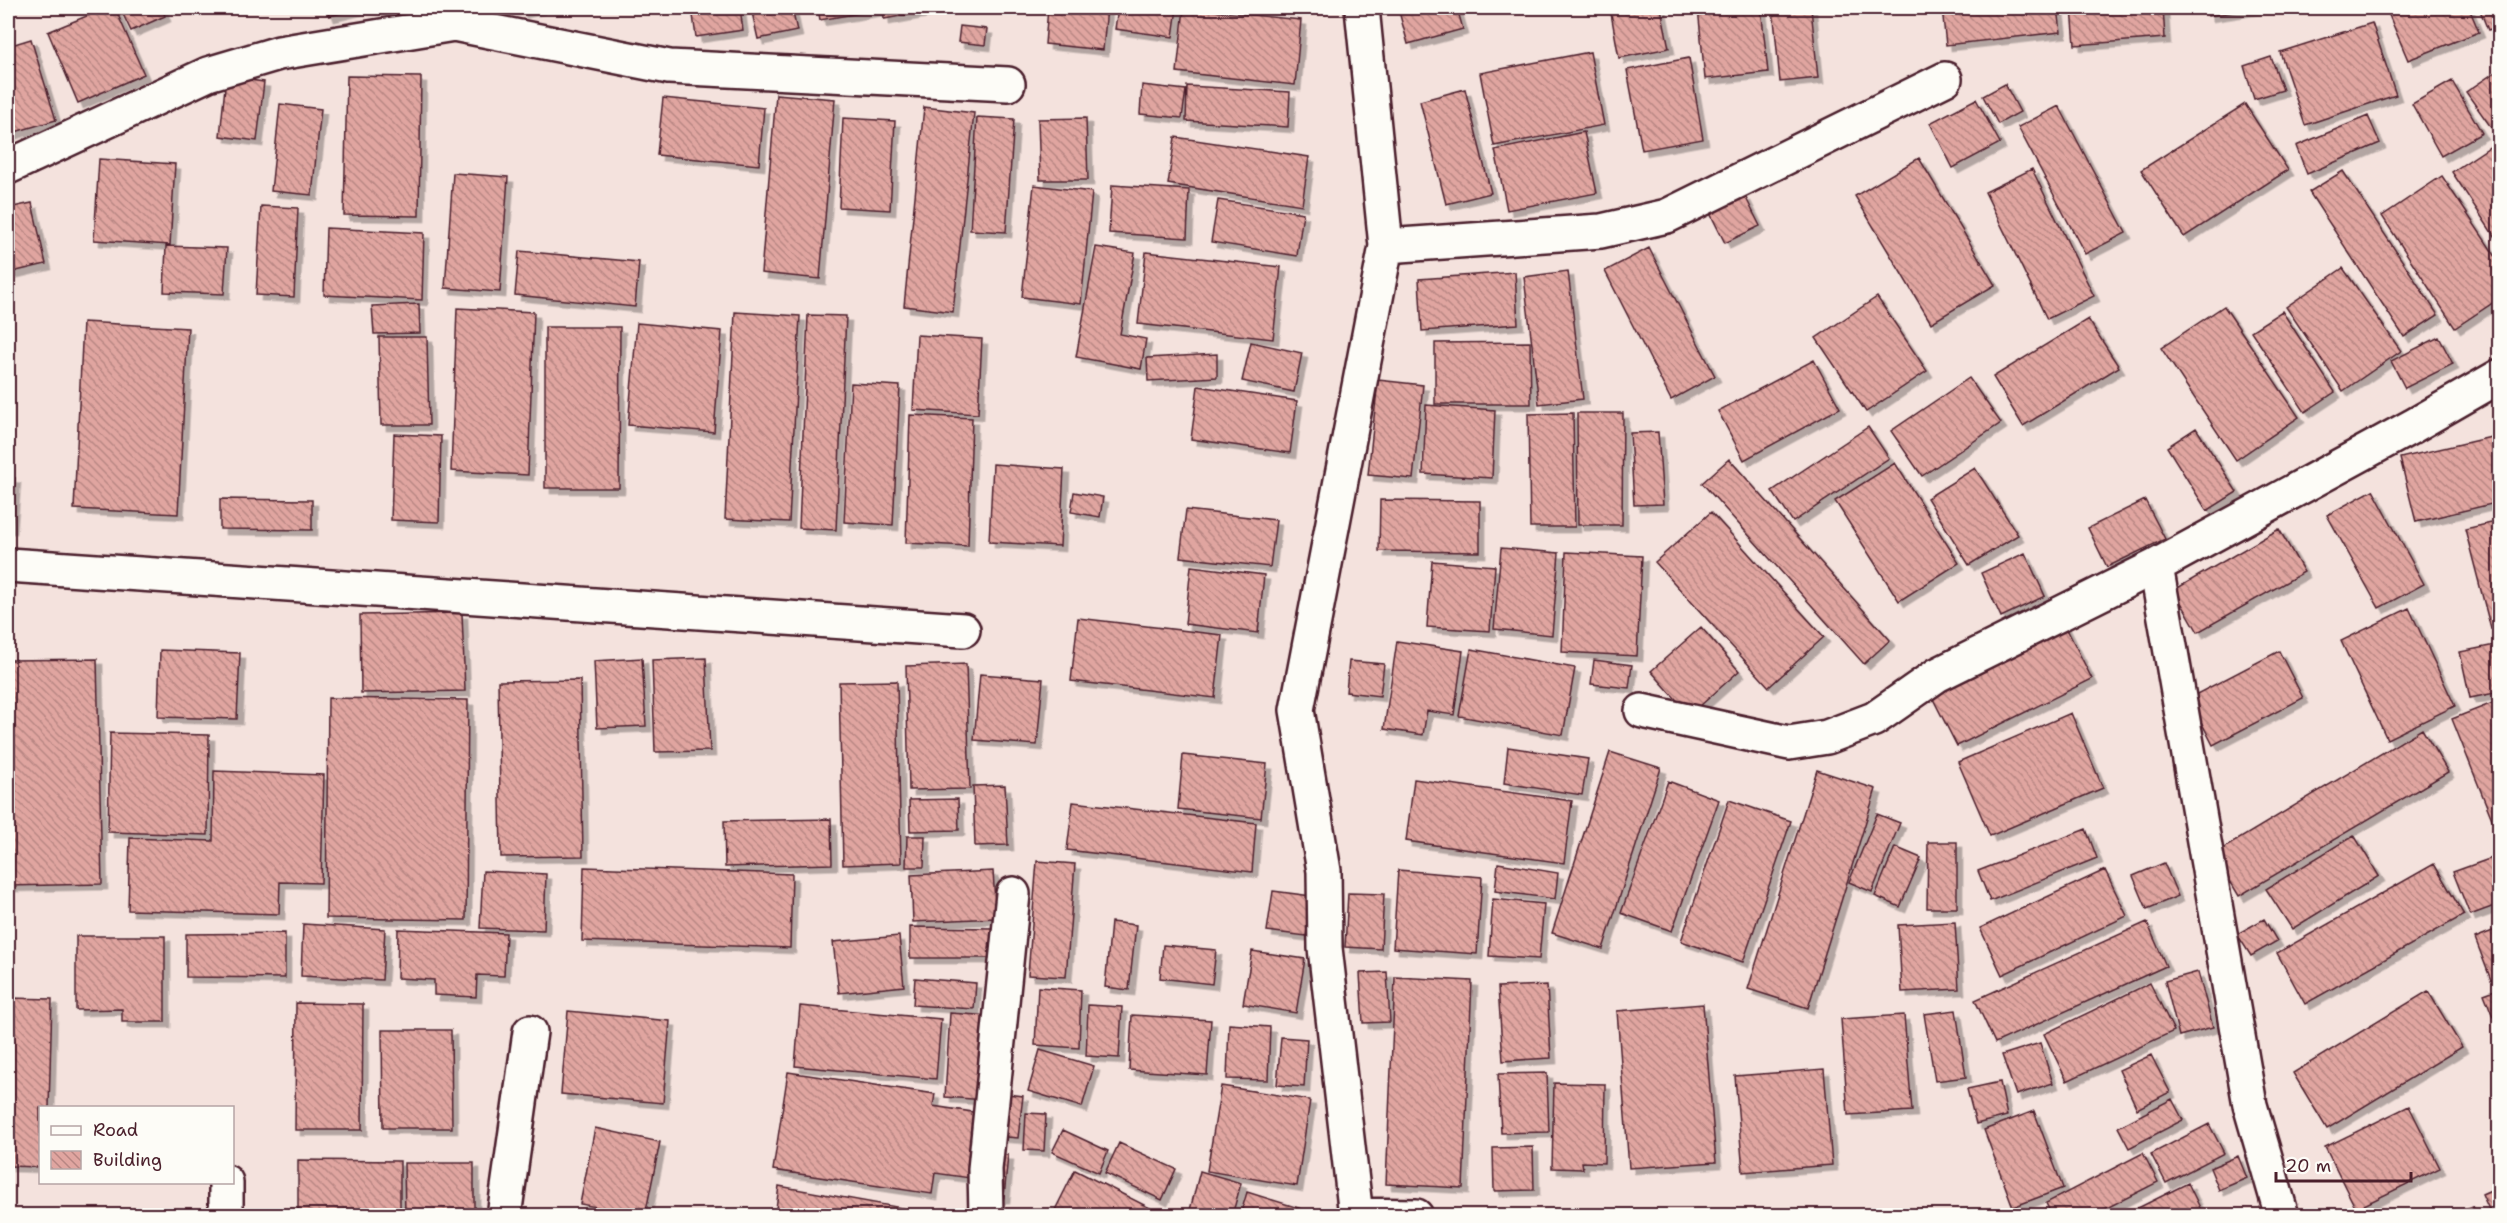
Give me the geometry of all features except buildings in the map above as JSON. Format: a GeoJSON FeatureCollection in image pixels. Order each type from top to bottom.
{"type":"FeatureCollection","features":[{"type":"Feature","properties":{"kind":"street"},"geometry":{"type":"LineString","coordinates":[[1362,8],[1386,246],[1297,710],[1324,871],[1325,948],[1355,1215],[1416,1215]]}},
{"type":"Feature","properties":{"kind":"street"},"geometry":{"type":"LineString","coordinates":[[8,167],[208,74],[279,53],[451,16],[669,67],[1008,84]]}},
{"type":"Feature","properties":{"kind":"street"},"geometry":{"type":"LineString","coordinates":[[1386,246],[1601,231],[1667,216],[1945,79]]}},
{"type":"Feature","properties":{"kind":"street"},"geometry":{"type":"LineString","coordinates":[[1642,711],[1789,744],[1827,737],[1874,719],[1937,675],[2156,566],[2413,426],[2499,376]]}},
{"type":"Feature","properties":{"kind":"street"},"geometry":{"type":"LineString","coordinates":[[8,566],[963,630]]}},
{"type":"Feature","properties":{"kind":"street"},"geometry":{"type":"LineString","coordinates":[[2156,566],[2250,1105],[2282,1215]]}},
{"type":"Feature","properties":{"kind":"street"},"geometry":{"type":"LineString","coordinates":[[986,1215],[985,1169],[1014,894]]}},
{"type":"Feature","properties":{"kind":"street"},"geometry":{"type":"LineString","coordinates":[[504,1215],[530,1032]]}},
{"type":"Feature","properties":{"kind":"street"},"geometry":{"type":"LineString","coordinates":[[226,1184],[226,1215]]}}]}
